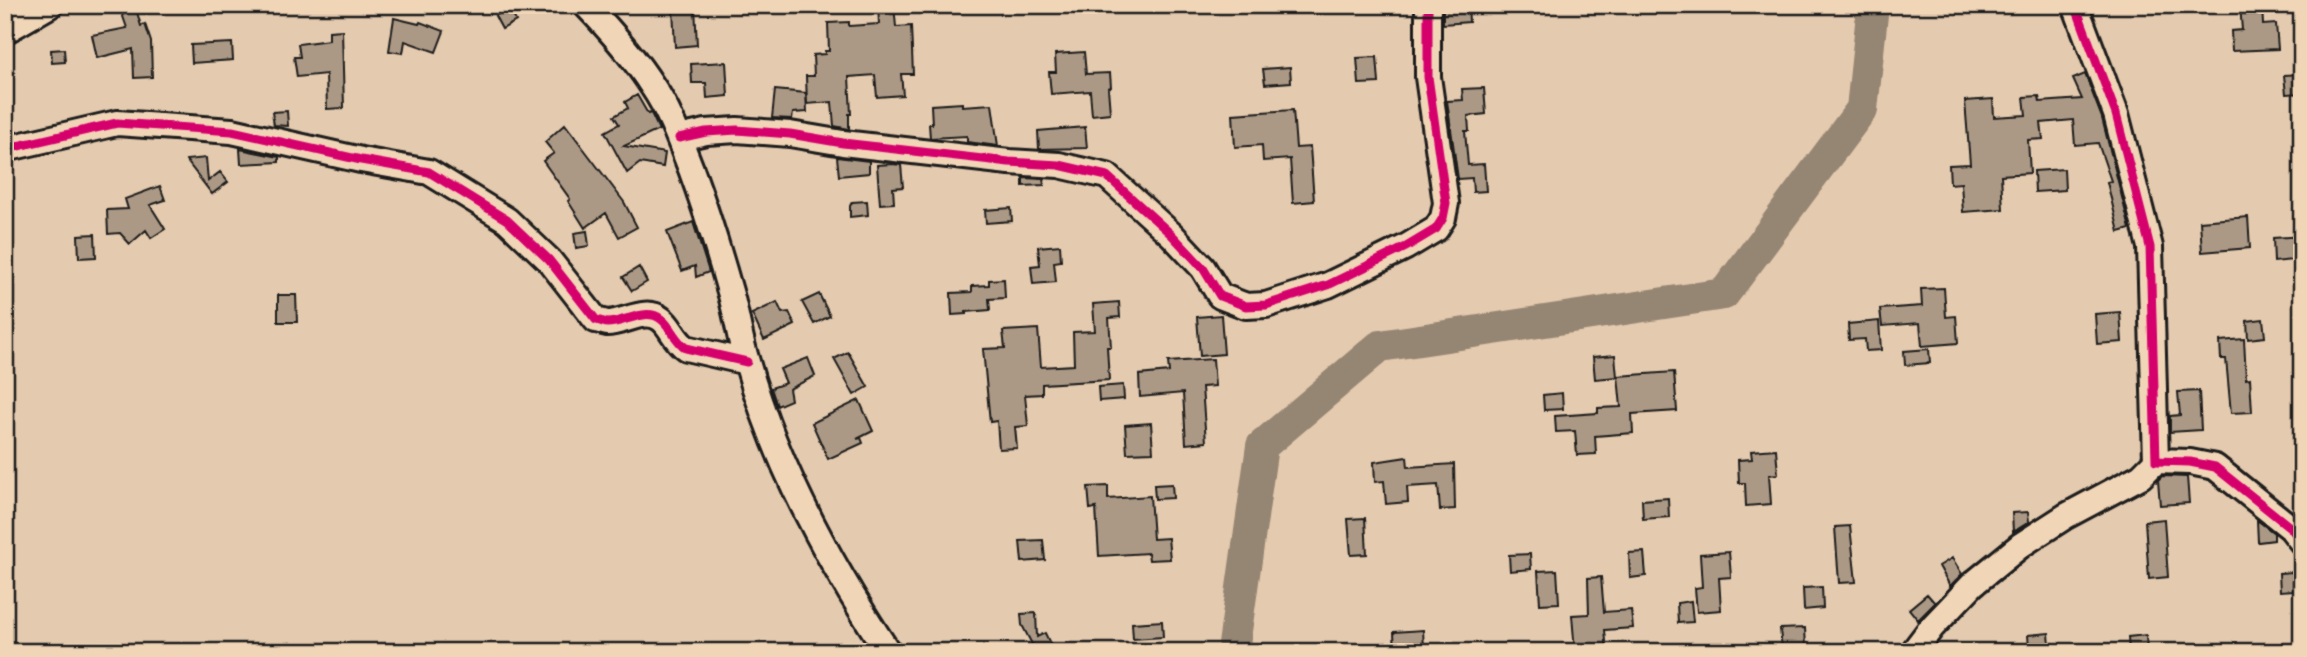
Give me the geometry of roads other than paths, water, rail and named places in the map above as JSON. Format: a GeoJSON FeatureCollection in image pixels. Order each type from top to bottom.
{"type":"FeatureCollection","features":[{"type":"Feature","properties":{"kind":"street"},"geometry":{"type":"LineString","coordinates":[[5,31],[50,5]]}},
{"type":"Feature","properties":{"kind":"street"},"geometry":{"type":"LineString","coordinates":[[586,5],[630,54],[654,88],[679,138],[707,214],[747,362],[769,427],[813,523],[862,612],[888,652]]}},
{"type":"Feature","properties":{"kind":"street"},"geometry":{"type":"LineString","coordinates":[[679,138],[706,132],[790,134],[996,161],[1059,165],[1107,176],[1172,235],[1203,268],[1220,296],[1246,306],[1266,305],[1328,285],[1406,247],[1436,229],[1443,218],[1446,203],[1428,77],[1428,5]]}},
{"type":"Feature","properties":{"kind":"street"},"geometry":{"type":"LineString","coordinates":[[1913,652],[1973,583],[2021,545],[2066,516],[2141,476],[2156,461],[2150,247],[2116,114],[2075,5]]}},
{"type":"Feature","properties":{"kind":"street"},"geometry":{"type":"LineString","coordinates":[[5,149],[117,123],[232,131],[361,160],[429,172],[507,220],[549,260],[596,320],[607,323],[654,315],[663,319],[678,342],[686,348],[747,362]]}},
{"type":"Feature","properties":{"kind":"street"},"geometry":{"type":"LineString","coordinates":[[2156,461],[2190,462],[2215,467],[2291,528],[2302,542]]}},
{"type":"Feature","properties":{"kind":"waterway"},"geometry":{"type":"LineString","coordinates":[[1233,652],[1262,446],[1380,346],[1724,294],[1862,109],[1873,5]]}}]}
